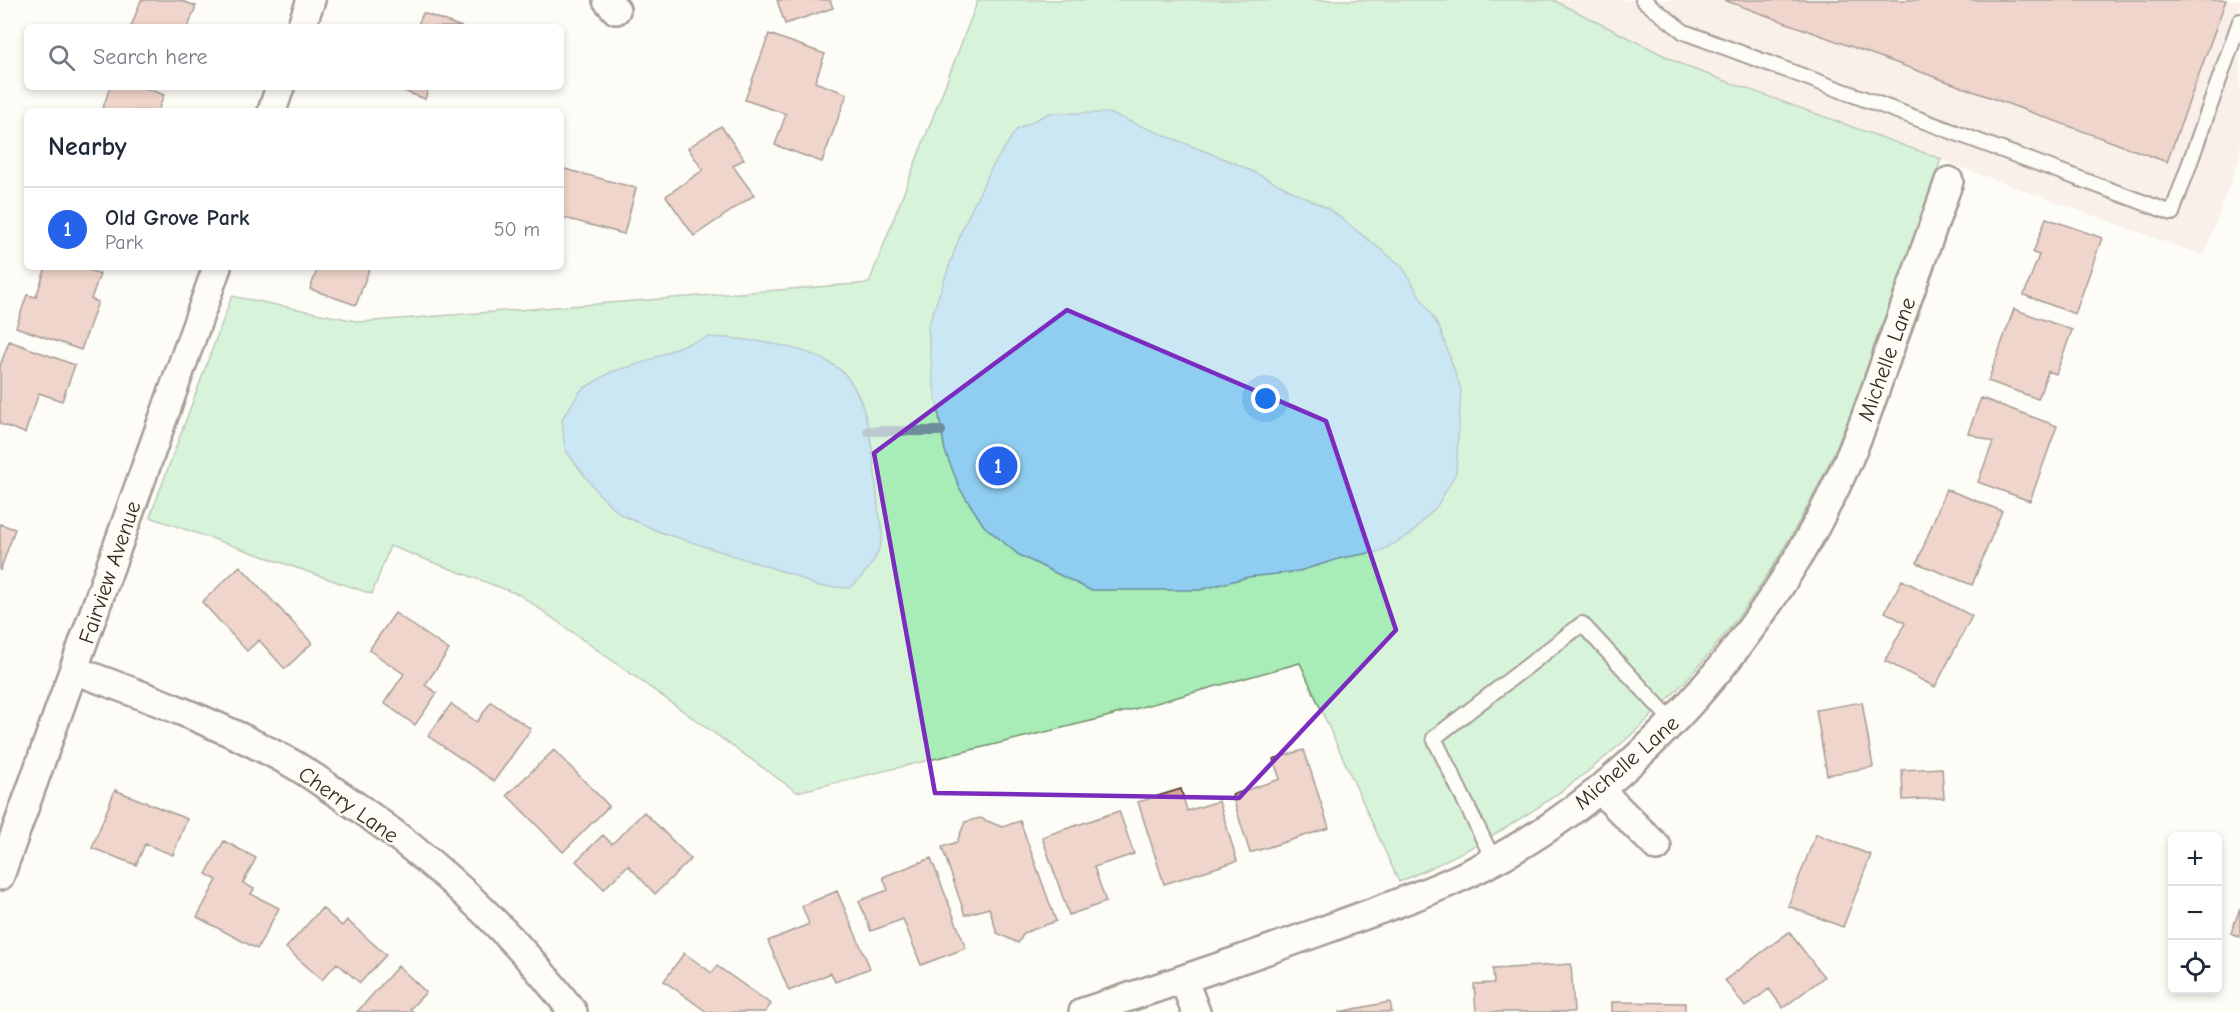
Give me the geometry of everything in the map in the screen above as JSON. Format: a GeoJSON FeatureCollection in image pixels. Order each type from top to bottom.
{"type":"FeatureCollection","features":[{"type":"Feature","properties":{"kind":"street"},"geometry":{"type":"LineString","coordinates":[[303,24],[311,0]]}},
{"type":"Feature","properties":{"kind":"street"},"geometry":{"type":"LineString","coordinates":[[273,108],[279,90]]}},
{"type":"Feature","properties":{"kind":"street","name":"Michelle Lane"},"geometry":{"type":"LineString","coordinates":[[1083,1012],[1184,981],[1435,890],[1494,861],[1541,832],[1599,789],[1674,723],[1738,645],[1775,594],[1813,532],[1837,485],[1866,414],[1950,181]]}},
{"type":"Feature","properties":{"kind":"street","name":"Fairview Avenue"},"geometry":{"type":"LineString","coordinates":[[0,876],[215,270]]}},
{"type":"Feature","properties":{"kind":"street","name":"Cherry Lane"},"geometry":{"type":"LineString","coordinates":[[74,669],[220,727],[293,764],[368,814],[438,869],[496,925],[550,982],[573,1012]]}},
{"type":"Feature","properties":{"kind":"street"},"geometry":{"type":"LineString","coordinates":[[1599,789],[1657,847]]}},
{"type":"Feature","properties":{"kind":"street"},"geometry":{"type":"LineString","coordinates":[[1184,981],[1196,1012]]}},
{"type":"Feature","properties":{"kind":"lane"},"geometry":{"type":"LineString","coordinates":[[1643,0],[1684,33],[2172,213],[2240,21]]}},
{"type":"Feature","properties":{"kind":"lane"},"geometry":{"type":"LineString","coordinates":[[1494,861],[1434,738],[1582,624],[1674,723]]}},
{"type":"Feature","properties":{"kind":"highlighted area"},"geometry":{"type":"Polygon","coordinates":[[[1067,310],[1326,421],[1396,630],[1239,798],[935,793],[874,453],[1067,310]]]}},
{"type":"Feature","properties":{"kind":"shaded area"},"geometry":{"type":"Polygon","coordinates":[[[1553,0],[2240,0],[2240,156],[2204,256],[1687,67],[1553,0]]]}},
{"type":"Feature","properties":{"kind":"green space"},"geometry":{"type":"Polygon","coordinates":[[[978,0],[1553,0],[1687,67],[1941,159],[1894,298],[1856,400],[1806,509],[1765,579],[1718,643],[1665,702],[1607,756],[1543,804],[1474,846],[1399,882],[1300,663],[1095,720],[797,792],[520,595],[390,546],[372,594],[150,517],[232,296],[361,322],[869,283],[978,0]]]}},
{"type":"Feature","properties":{"kind":"water"},"geometry":{"type":"Polygon","coordinates":[[[1049,113],[1109,113],[1237,164],[1329,209],[1402,266],[1440,329],[1461,389],[1456,473],[1437,506],[1411,534],[1381,551],[1342,558],[1296,572],[1248,577],[1200,590],[1090,590],[1019,555],[984,526],[960,489],[945,451],[933,382],[928,326],[963,227],[992,167],[1016,130],[1049,113]]]}},
{"type":"Feature","properties":{"kind":"water"},"geometry":{"type":"Polygon","coordinates":[[[710,337],[758,341],[807,352],[835,366],[847,377],[857,392],[869,430],[882,535],[874,560],[850,588],[816,586],[791,574],[660,532],[620,514],[598,493],[565,450],[562,419],[581,390],[611,372],[648,361],[678,347],[710,337]]]}},
{"type":"Feature","properties":{"kind":"building"},"geometry":{"type":"Polygon","coordinates":[[[141,0],[179,0],[196,6],[189,24],[132,24],[141,0]]]}},
{"type":"Feature","properties":{"kind":"building"},"geometry":{"type":"Polygon","coordinates":[[[777,0],[830,0],[833,8],[785,24],[777,0]]]}},
{"type":"Feature","properties":{"kind":"building"},"geometry":{"type":"Polygon","coordinates":[[[1724,0],[2226,0],[2167,162],[1724,0]]]}},
{"type":"Feature","properties":{"kind":"building"},"geometry":{"type":"Polygon","coordinates":[[[423,13],[454,24],[418,24],[423,13]]]}},
{"type":"Feature","properties":{"kind":"building"},"geometry":{"type":"Polygon","coordinates":[[[769,34],[825,54],[815,82],[847,94],[822,162],[775,145],[786,114],[745,100],[769,34]]]}},
{"type":"Feature","properties":{"kind":"building"},"geometry":{"type":"Polygon","coordinates":[[[109,90],[151,90],[164,95],[159,108],[103,108],[109,90]]]}},
{"type":"Feature","properties":{"kind":"building"},"geometry":{"type":"Polygon","coordinates":[[[401,90],[428,90],[425,99],[401,90]]]}},
{"type":"Feature","properties":{"kind":"building"},"geometry":{"type":"Polygon","coordinates":[[[721,126],[744,159],[733,166],[754,195],[694,236],[666,196],[703,170],[688,148],[721,126]]]}},
{"type":"Feature","properties":{"kind":"building"},"geometry":{"type":"Polygon","coordinates":[[[564,169],[636,188],[624,234],[564,218],[564,169]]]}},
{"type":"Feature","properties":{"kind":"building"},"geometry":{"type":"Polygon","coordinates":[[[2046,218],[2102,238],[2075,314],[2024,295],[2039,255],[2033,253],[2046,218]]]}},
{"type":"Feature","properties":{"kind":"building"},"geometry":{"type":"Polygon","coordinates":[[[45,270],[89,270],[100,274],[91,299],[98,302],[81,350],[16,327],[27,295],[36,297],[45,270]]]}},
{"type":"Feature","properties":{"kind":"building"},"geometry":{"type":"Polygon","coordinates":[[[317,270],[369,270],[356,305],[310,289],[317,270]]]}},
{"type":"Feature","properties":{"kind":"building"},"geometry":{"type":"Polygon","coordinates":[[[2014,309],[2072,330],[2056,374],[2048,371],[2038,399],[1988,381],[2014,309]]]}},
{"type":"Feature","properties":{"kind":"building"},"geometry":{"type":"Polygon","coordinates":[[[9,341],[75,365],[62,401],[39,393],[25,433],[0,424],[0,366],[9,341]]]}},
{"type":"Feature","properties":{"kind":"building"},"geometry":{"type":"Polygon","coordinates":[[[1981,398],[2057,426],[2030,501],[1978,482],[1993,442],[1968,433],[1981,398]]]}},
{"type":"Feature","properties":{"kind":"building"},"geometry":{"type":"Polygon","coordinates":[[[1946,489],[2002,511],[1972,585],[1917,563],[1946,489]]]}},
{"type":"Feature","properties":{"kind":"building"},"geometry":{"type":"Polygon","coordinates":[[[0,524],[15,529],[0,571],[0,524]]]}},
{"type":"Feature","properties":{"kind":"building"},"geometry":{"type":"Polygon","coordinates":[[[240,566],[312,643],[285,669],[259,640],[247,651],[202,602],[240,566]]]}},
{"type":"Feature","properties":{"kind":"building"},"geometry":{"type":"Polygon","coordinates":[[[1902,580],[1972,616],[1935,687],[1885,661],[1905,623],[1885,612],[1902,580]]]}},
{"type":"Feature","properties":{"kind":"building"},"geometry":{"type":"Polygon","coordinates":[[[395,613],[449,650],[425,685],[437,693],[415,725],[384,703],[404,674],[369,650],[395,613]]]}},
{"type":"Feature","properties":{"kind":"building"},"geometry":{"type":"Polygon","coordinates":[[[491,702],[531,729],[494,781],[428,736],[451,704],[477,722],[491,702]]]}},
{"type":"Feature","properties":{"kind":"building"},"geometry":{"type":"Polygon","coordinates":[[[1862,702],[1873,767],[1827,775],[1816,710],[1862,702]]]}},
{"type":"Feature","properties":{"kind":"building"},"geometry":{"type":"Polygon","coordinates":[[[554,750],[609,806],[563,852],[507,795],[554,750]]]}},
{"type":"Feature","properties":{"kind":"building"},"geometry":{"type":"Polygon","coordinates":[[[1304,750],[1329,828],[1250,853],[1232,795],[1280,779],[1273,759],[1304,750]]]}},
{"type":"Feature","properties":{"kind":"building"},"geometry":{"type":"Polygon","coordinates":[[[1942,768],[1944,798],[1903,800],[1902,770],[1942,768]]]}},
{"type":"Feature","properties":{"kind":"building"},"geometry":{"type":"Polygon","coordinates":[[[1181,789],[1187,811],[1219,801],[1237,861],[1164,884],[1138,802],[1181,789]]]}},
{"type":"Feature","properties":{"kind":"building"},"geometry":{"type":"Polygon","coordinates":[[[115,790],[187,819],[173,855],[145,844],[136,865],[92,848],[115,790]]]}},
{"type":"Feature","properties":{"kind":"building"},"geometry":{"type":"Polygon","coordinates":[[[1119,811],[1134,854],[1094,867],[1106,902],[1069,915],[1042,837],[1119,811]]]}},
{"type":"Feature","properties":{"kind":"building"},"geometry":{"type":"Polygon","coordinates":[[[644,812],[691,859],[655,894],[628,865],[604,889],[576,861],[603,835],[612,844],[644,812]]]}},
{"type":"Feature","properties":{"kind":"building"},"geometry":{"type":"Polygon","coordinates":[[[980,818],[1002,827],[1020,821],[1056,921],[1024,933],[1018,943],[997,933],[989,908],[965,915],[942,847],[957,842],[965,822],[980,818]]]}},
{"type":"Feature","properties":{"kind":"building"},"geometry":{"type":"Polygon","coordinates":[[[1816,834],[1871,855],[1843,927],[1788,906],[1816,834]]]}},
{"type":"Feature","properties":{"kind":"building"},"geometry":{"type":"Polygon","coordinates":[[[224,841],[256,858],[243,883],[254,889],[251,894],[279,908],[257,949],[197,917],[217,880],[206,874],[224,841]]]}},
{"type":"Feature","properties":{"kind":"building"},"geometry":{"type":"Polygon","coordinates":[[[931,858],[966,948],[921,965],[903,919],[871,931],[859,901],[888,890],[883,877],[931,858]]]}},
{"type":"Feature","properties":{"kind":"building"},"geometry":{"type":"Polygon","coordinates":[[[837,891],[870,968],[835,982],[831,973],[789,991],[768,941],[809,924],[802,906],[837,891]]]}},
{"type":"Feature","properties":{"kind":"building"},"geometry":{"type":"Polygon","coordinates":[[[322,908],[342,926],[347,920],[386,955],[360,983],[337,963],[322,980],[286,948],[322,908]]]}},
{"type":"Feature","properties":{"kind":"building"},"geometry":{"type":"Polygon","coordinates":[[[2240,908],[2240,937],[2231,933],[2240,908]]]}},
{"type":"Feature","properties":{"kind":"building"},"geometry":{"type":"Polygon","coordinates":[[[1789,932],[1824,977],[1783,1008],[1769,989],[1745,1007],[1725,980],[1789,932]]]}},
{"type":"Feature","properties":{"kind":"building"},"geometry":{"type":"Polygon","coordinates":[[[684,953],[712,973],[717,966],[771,1004],[765,1012],[707,1012],[664,981],[684,953]]]}},
{"type":"Feature","properties":{"kind":"building"},"geometry":{"type":"Polygon","coordinates":[[[1571,964],[1574,1012],[1476,1012],[1474,984],[1494,983],[1493,969],[1571,964]]]}},
{"type":"Feature","properties":{"kind":"building"},"geometry":{"type":"Polygon","coordinates":[[[398,966],[426,992],[410,1009],[414,1012],[357,1012],[398,966]]]}},
{"type":"Feature","properties":{"kind":"building"},"geometry":{"type":"Polygon","coordinates":[[[1390,1002],[1392,1012],[1339,1012],[1390,1002]]]}},
{"type":"Feature","properties":{"kind":"building"},"geometry":{"type":"Polygon","coordinates":[[[1612,1002],[1685,1003],[1685,1012],[1612,1012],[1612,1002]]]}},
{"type":"Feature","properties":{"kind":"waterway"},"geometry":{"type":"LineString","coordinates":[[868,431],[941,431]]}},
{"type":"Feature","properties":{"kind":"place","name":"Old Grove Park"},"geometry":{"type":"Point","coordinates":[998,466]}}]}
